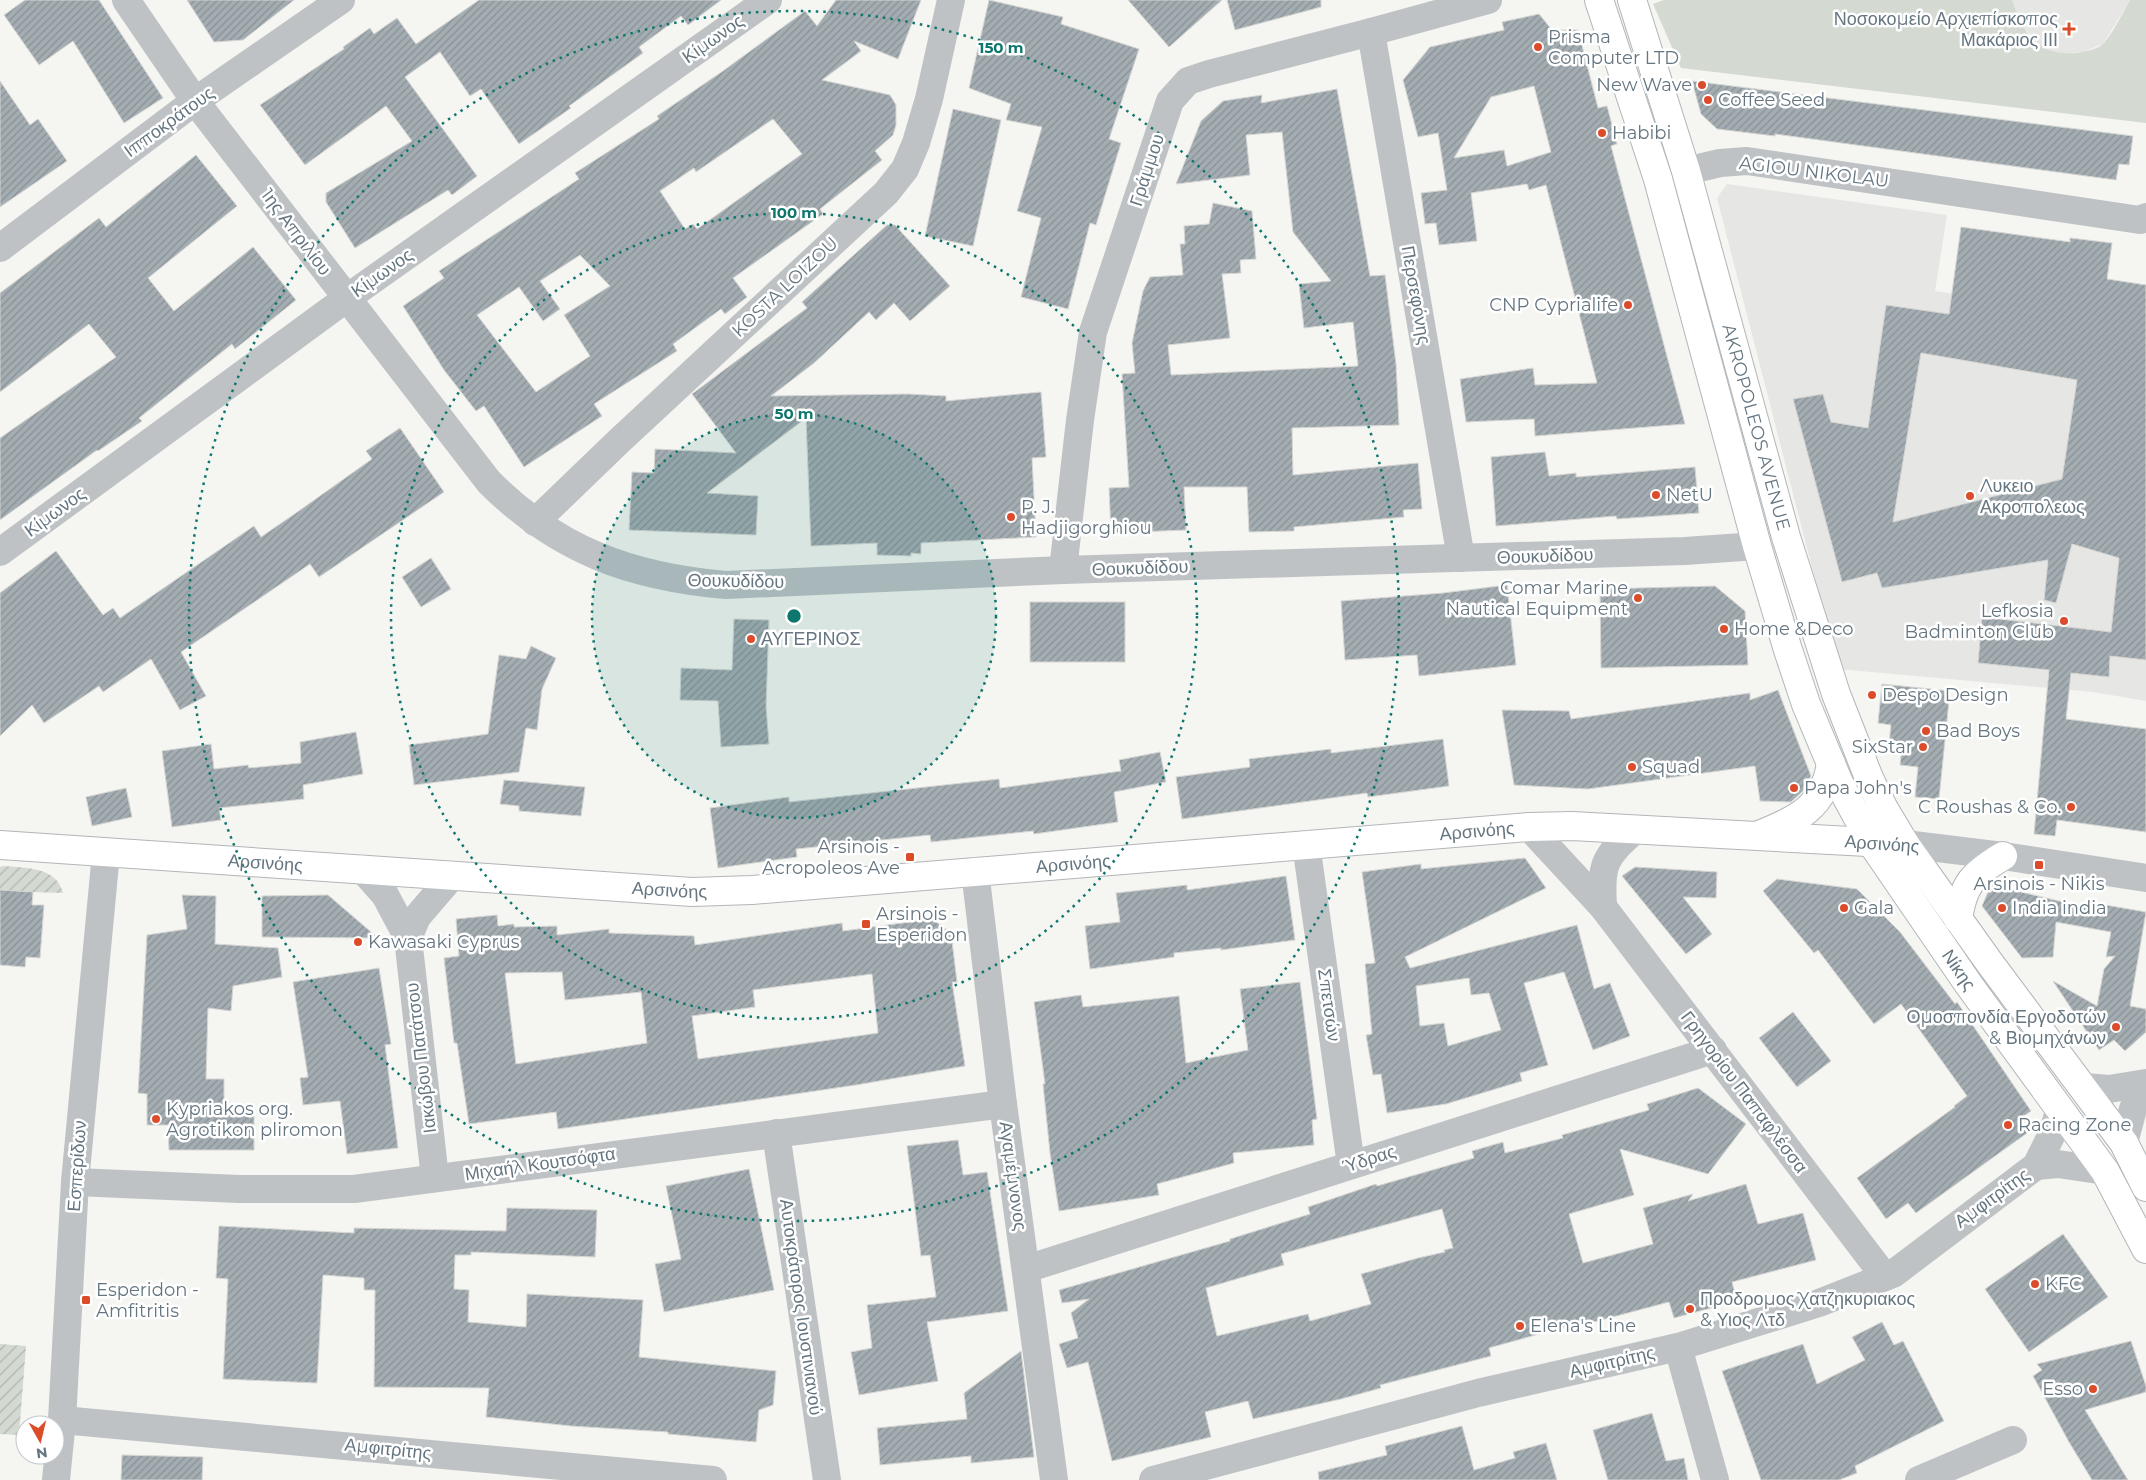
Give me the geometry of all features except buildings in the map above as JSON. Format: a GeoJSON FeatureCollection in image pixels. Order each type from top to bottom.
{"type":"FeatureCollection","features":[{"type":"Feature","properties":{"kind":"main road","name":"AKROPOLEOS AVENUE"},"geometry":{"type":"LineString","coordinates":[[1599,0],[1658,179],[1757,546],[1803,695],[1849,804],[1870,842]]}},
{"type":"Feature","properties":{"kind":"main road","name":"AKROPOLEOS AVENUE"},"geometry":{"type":"LineString","coordinates":[[1632,0],[1686,171],[1786,537],[1836,694],[1869,778],[1884,809],[1905,844]]}},
{"type":"Feature","properties":{"kind":"main road"},"geometry":{"type":"LineString","coordinates":[[1756,837],[1788,823],[1815,803],[1826,785],[1831,763]]}},
{"type":"Feature","properties":{"kind":"main road","name":"Αρσινόης"},"geometry":{"type":"LineString","coordinates":[[0,845],[692,892],[752,890],[1529,827],[1572,826],[1905,844]]}},
{"type":"Feature","properties":{"kind":"main road","name":"Νίκης"},"geometry":{"type":"LineString","coordinates":[[1870,842],[1969,985],[2105,1171],[2146,1249]]}},
{"type":"Feature","properties":{"kind":"main road","name":"Νίκης"},"geometry":{"type":"LineString","coordinates":[[1905,844],[1958,919],[2124,1143],[2146,1187]]}},
{"type":"Feature","properties":{"kind":"main road"},"geometry":{"type":"LineString","coordinates":[[1958,919],[1961,902],[1969,882],[1977,873],[2003,856]]}},
{"type":"Feature","properties":{"kind":"street","name":"1ης Απριλίου"},"geometry":{"type":"LineString","coordinates":[[126,0],[195,101],[489,482],[512,504],[535,522]]}},
{"type":"Feature","properties":{"kind":"street","name":"Ιπποκράτους"},"geometry":{"type":"LineString","coordinates":[[0,248],[195,101],[341,0]]}},
{"type":"Feature","properties":{"kind":"street","name":"Κίμωνος"},"geometry":{"type":"LineString","coordinates":[[0,552],[347,298],[768,0]]}},
{"type":"Feature","properties":{"kind":"street","name":"KOSTA LOIZOU"},"geometry":{"type":"LineString","coordinates":[[535,522],[891,187],[905,169],[916,143],[929,99],[951,0]]}},
{"type":"Feature","properties":{"kind":"street","name":"Γράμμου"},"geometry":{"type":"LineString","coordinates":[[1063,570],[1080,420],[1094,332],[1170,101],[1188,81],[1488,0]]}},
{"type":"Feature","properties":{"kind":"street","name":"Περσεφόνης"},"geometry":{"type":"LineString","coordinates":[[1371,32],[1461,558]]}},
{"type":"Feature","properties":{"kind":"street","name":"AGIOU NIKOLAU"},"geometry":{"type":"LineString","coordinates":[[1686,171],[1732,161],[1747,160],[1942,199],[2140,220],[2146,217]]}},
{"type":"Feature","properties":{"kind":"street","name":"Θουκυδίδου"},"geometry":{"type":"LineString","coordinates":[[535,522],[583,550],[628,568],[694,582],[726,585],[1063,570],[1684,551],[1757,546]]}},
{"type":"Feature","properties":{"kind":"street","name":"Γρηγορίου Παπαφλέσσα"},"geometry":{"type":"LineString","coordinates":[[1529,827],[1603,907],[1885,1277]]}},
{"type":"Feature","properties":{"kind":"street"},"geometry":{"type":"LineString","coordinates":[[1603,907],[1603,871],[1607,858],[1635,830]]}},
{"type":"Feature","properties":{"kind":"street","name":"Σπετσών"},"geometry":{"type":"LineString","coordinates":[[1306,844],[1351,1165]]}},
{"type":"Feature","properties":{"kind":"street","name":"Αρσινόης"},"geometry":{"type":"LineString","coordinates":[[1905,844],[2003,856],[2146,878]]}},
{"type":"Feature","properties":{"kind":"street","name":"Εσπερίδων"},"geometry":{"type":"LineString","coordinates":[[62,1415],[75,1182],[106,853]]}},
{"type":"Feature","properties":{"kind":"street","name":"Ιακώβου Πατάτσου"},"geometry":{"type":"LineString","coordinates":[[362,869],[385,895],[408,938],[435,1178]]}},
{"type":"Feature","properties":{"kind":"street","name":"Αγαμέμνονος"},"geometry":{"type":"LineString","coordinates":[[975,871],[1003,1104],[1054,1480]]}},
{"type":"Feature","properties":{"kind":"street"},"geometry":{"type":"LineString","coordinates":[[408,938],[417,917],[453,875]]}},
{"type":"Feature","properties":{"kind":"street","name":"Ύδρας"},"geometry":{"type":"LineString","coordinates":[[1026,1269],[1713,1050]]}},
{"type":"Feature","properties":{"kind":"street"},"geometry":{"type":"LineString","coordinates":[[2084,1087],[2110,1089],[2146,1084]]}},
{"type":"Feature","properties":{"kind":"street"},"geometry":{"type":"LineString","coordinates":[[2124,1143],[2134,1109],[2146,1084]]}},
{"type":"Feature","properties":{"kind":"street","name":"Μιχαήλ Κουτσόφτα"},"geometry":{"type":"LineString","coordinates":[[75,1182],[296,1190],[354,1189],[1003,1104]]}},
{"type":"Feature","properties":{"kind":"street","name":"Αμφιτρίτης"},"geometry":{"type":"LineString","coordinates":[[1152,1480],[1469,1396],[1678,1347],[1819,1304],[1893,1274],[2036,1166],[2053,1132],[2060,1108]]}},
{"type":"Feature","properties":{"kind":"street","name":"Αυτοκράτορος Ιουστινιανού"},"geometry":{"type":"LineString","coordinates":[[776,1133],[827,1480]]}},
{"type":"Feature","properties":{"kind":"street","name":"Αμφιτρίτης"},"geometry":{"type":"LineString","coordinates":[[2036,1166],[2058,1164],[2105,1171]]}},
{"type":"Feature","properties":{"kind":"street"},"geometry":{"type":"LineString","coordinates":[[1678,1347],[1715,1480]]}},
{"type":"Feature","properties":{"kind":"street","name":"Αμφιτρίτης"},"geometry":{"type":"LineString","coordinates":[[65,1420],[530,1472],[713,1480]]}},
{"type":"Feature","properties":{"kind":"street"},"geometry":{"type":"LineString","coordinates":[[1919,1480],[2013,1440]]}},
{"type":"Feature","properties":{"kind":"street","name":"Εσπερίδων"},"geometry":{"type":"LineString","coordinates":[[56,1480],[58,1465]]}},
{"type":"Feature","properties":{"kind":"shaded area"},"geometry":{"type":"Polygon","coordinates":[[[1664,0],[2012,0],[2021,23],[2041,46],[2051,51],[2076,53],[2095,49],[2102,45],[2115,28],[2130,0],[2146,0],[2146,123],[1681,68],[1653,4],[1664,0]]]}},
{"type":"Feature","properties":{"kind":"shaded area","name":"Νοσοκομείο Αρχιεπίσκοπος Μακάριος ΙΙΙ"},"geometry":{"type":"Polygon","coordinates":[[[2012,0],[2130,0],[2103,44],[2083,52],[2061,54],[2041,48],[2019,21],[2012,0]]]}},
{"type":"Feature","properties":{"kind":"shaded area","name":"Λυκειο Ακροπολεως"},"geometry":{"type":"Polygon","coordinates":[[[1727,184],[1947,215],[1935,291],[2146,324],[2146,701],[2093,692],[1838,669],[1717,198],[1727,184]]]}},
{"type":"Feature","properties":{"kind":"shaded area"},"geometry":{"type":"Polygon","coordinates":[[[0,867],[40,870],[60,884],[63,893],[0,891],[0,867]]]}},
{"type":"Feature","properties":{"kind":"shaded area"},"geometry":{"type":"Polygon","coordinates":[[[0,1344],[26,1346],[21,1415],[15,1415],[15,1435],[0,1434],[0,1344]]]}},
{"type":"Feature","properties":{"kind":"place","name":"Νοσοκομείο Αρχιεπίσκοπος Μακάριος ΙΙΙ"},"geometry":{"type":"Point","coordinates":[2069,29]}},
{"type":"Feature","properties":{"kind":"place","name":"Prisma Computer LTD"},"geometry":{"type":"Point","coordinates":[1538,47]}},
{"type":"Feature","properties":{"kind":"place","name":"New Wave"},"geometry":{"type":"Point","coordinates":[1702,85]}},
{"type":"Feature","properties":{"kind":"place","name":"Coffee Seed"},"geometry":{"type":"Point","coordinates":[1708,100]}},
{"type":"Feature","properties":{"kind":"place","name":"Habibi"},"geometry":{"type":"Point","coordinates":[1602,133]}},
{"type":"Feature","properties":{"kind":"place","name":"CNP Cyprialife"},"geometry":{"type":"Point","coordinates":[1628,305]}},
{"type":"Feature","properties":{"kind":"place","name":"NetU"},"geometry":{"type":"Point","coordinates":[1656,495]}},
{"type":"Feature","properties":{"kind":"place","name":"Λυκειο Ακροπολεως"},"geometry":{"type":"Point","coordinates":[1970,496]}},
{"type":"Feature","properties":{"kind":"place","name":"P. J. Hadjigorghiou"},"geometry":{"type":"Point","coordinates":[1011,517]}},
{"type":"Feature","properties":{"kind":"place","name":"Comar Marine Nautical Equipment"},"geometry":{"type":"Point","coordinates":[1638,598]}},
{"type":"Feature","properties":{"kind":"place","name":"Lefkosia Badminton Club"},"geometry":{"type":"Point","coordinates":[2064,621]}},
{"type":"Feature","properties":{"kind":"place","name":"Home &Deco"},"geometry":{"type":"Point","coordinates":[1724,629]}},
{"type":"Feature","properties":{"kind":"place","name":"ΑΥΓΕΡΙΝΟΣ"},"geometry":{"type":"Point","coordinates":[751,639]}},
{"type":"Feature","properties":{"kind":"place","name":"Despo Design"},"geometry":{"type":"Point","coordinates":[1872,695]}},
{"type":"Feature","properties":{"kind":"place","name":"Bad Boys"},"geometry":{"type":"Point","coordinates":[1926,731]}},
{"type":"Feature","properties":{"kind":"place","name":"SixStar"},"geometry":{"type":"Point","coordinates":[1923,747]}},
{"type":"Feature","properties":{"kind":"place","name":"Squad"},"geometry":{"type":"Point","coordinates":[1632,767]}},
{"type":"Feature","properties":{"kind":"place","name":"Papa John's"},"geometry":{"type":"Point","coordinates":[1794,788]}},
{"type":"Feature","properties":{"kind":"place","name":"C Roushas & Co."},"geometry":{"type":"Point","coordinates":[2071,807]}},
{"type":"Feature","properties":{"kind":"place","name":"Arsinois - Acropoleos Ave"},"geometry":{"type":"Point","coordinates":[910,857]}},
{"type":"Feature","properties":{"kind":"place","name":"Arsinois - Nikis"},"geometry":{"type":"Point","coordinates":[2039,865]}},
{"type":"Feature","properties":{"kind":"place","name":"Gala"},"geometry":{"type":"Point","coordinates":[1844,908]}},
{"type":"Feature","properties":{"kind":"place","name":"India india"},"geometry":{"type":"Point","coordinates":[2002,908]}},
{"type":"Feature","properties":{"kind":"place","name":"Arsinois - Esperidon"},"geometry":{"type":"Point","coordinates":[866,924]}},
{"type":"Feature","properties":{"kind":"place","name":"Kawasaki Cyprus"},"geometry":{"type":"Point","coordinates":[358,942]}},
{"type":"Feature","properties":{"kind":"place","name":"Ομοσπονδία Εργοδοτών & Βιομηχάνων"},"geometry":{"type":"Point","coordinates":[2116,1027]}},
{"type":"Feature","properties":{"kind":"place","name":"Kypriakos org. Agrotikon pliromon"},"geometry":{"type":"Point","coordinates":[156,1119]}},
{"type":"Feature","properties":{"kind":"place","name":"Racing Zone"},"geometry":{"type":"Point","coordinates":[2008,1125]}},
{"type":"Feature","properties":{"kind":"place","name":"KFC"},"geometry":{"type":"Point","coordinates":[2035,1284]}},
{"type":"Feature","properties":{"kind":"place","name":"Esperidon - Amfitritis"},"geometry":{"type":"Point","coordinates":[86,1300]}},
{"type":"Feature","properties":{"kind":"place","name":"Προδρομος Χατζηκυριακος & Υιος Λτδ"},"geometry":{"type":"Point","coordinates":[1690,1309]}},
{"type":"Feature","properties":{"kind":"place","name":"Elena's Line"},"geometry":{"type":"Point","coordinates":[1520,1326]}},
{"type":"Feature","properties":{"kind":"place","name":"Esso"},"geometry":{"type":"Point","coordinates":[2093,1389]}}]}
